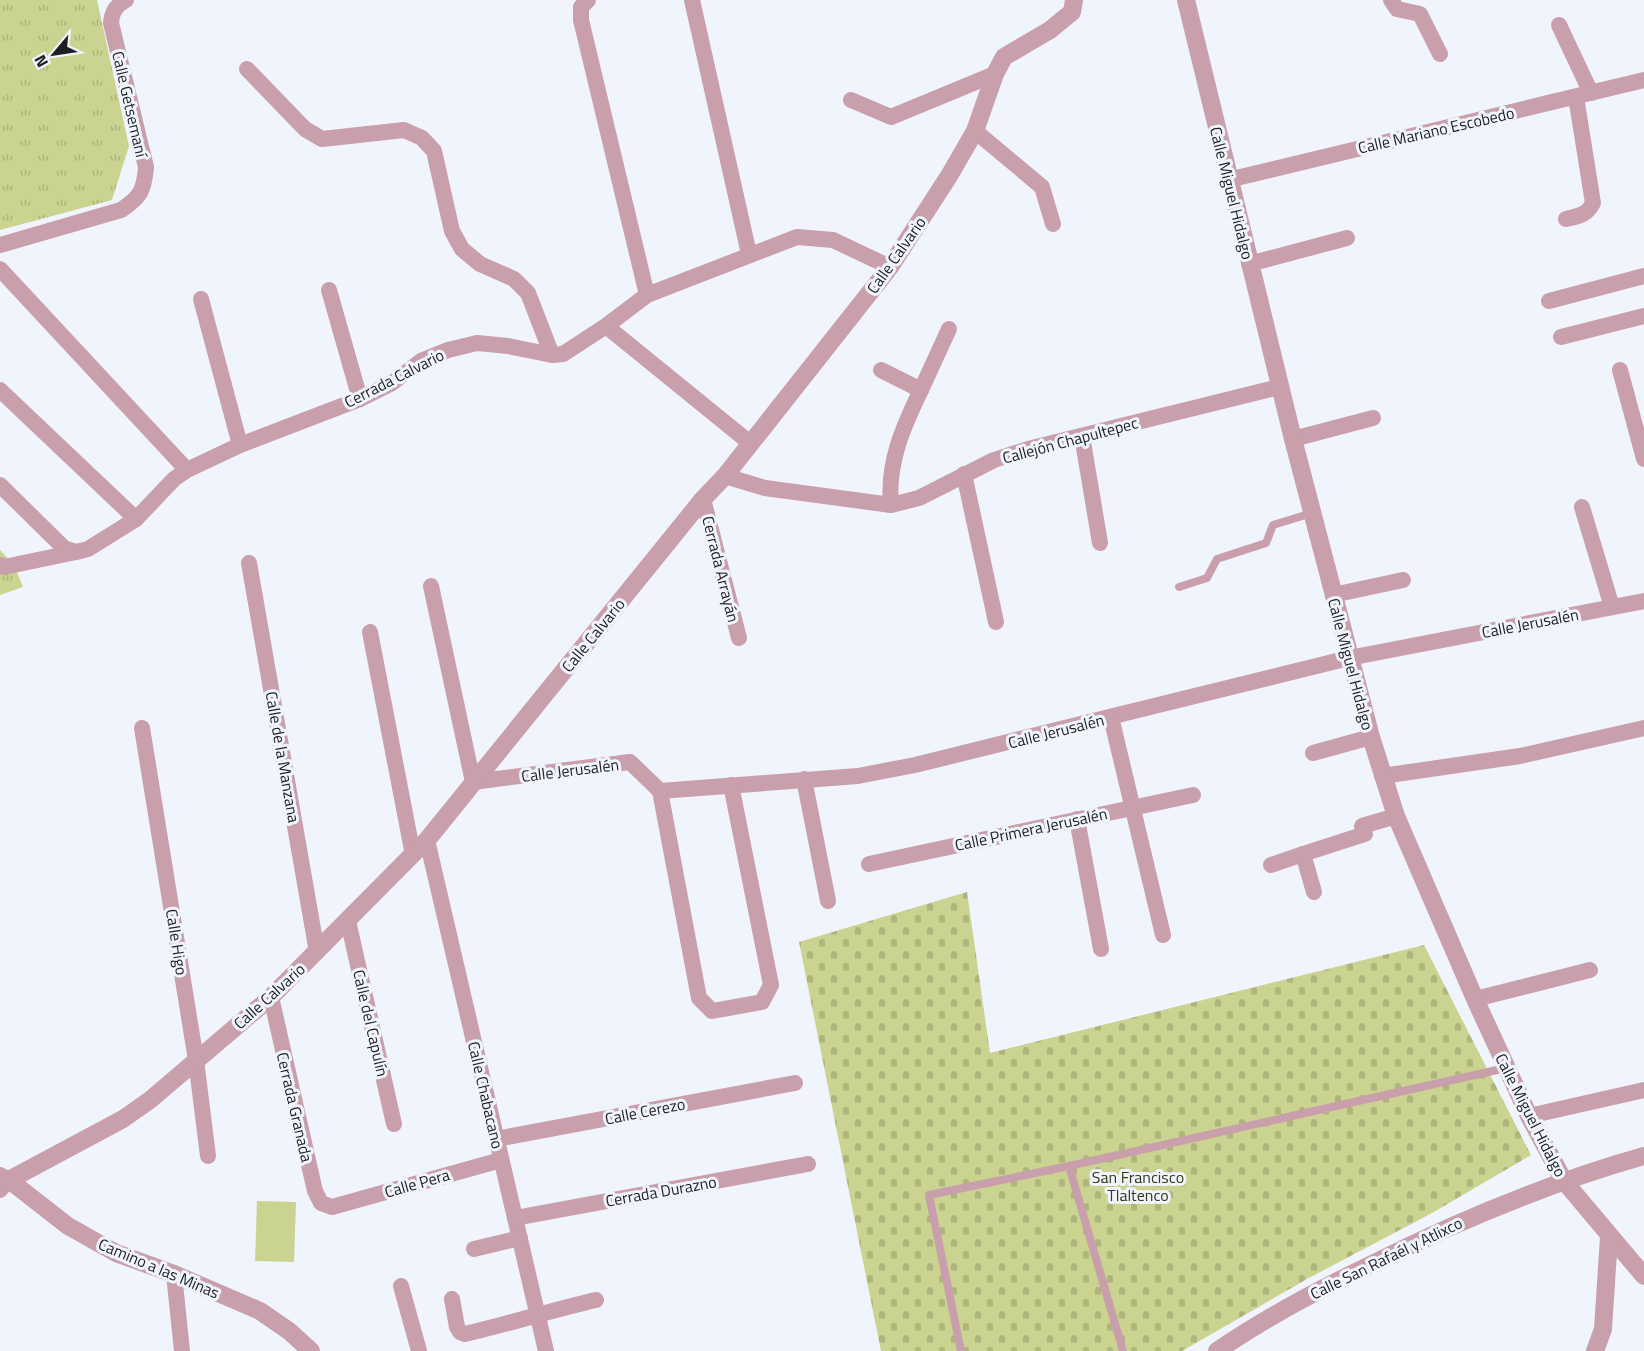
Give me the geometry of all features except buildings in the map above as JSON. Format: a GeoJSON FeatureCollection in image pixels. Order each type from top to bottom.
{"type":"FeatureCollection","features":[{"type":"Feature","properties":{"kind":"street","name":"Calle Getsemaní"},"geometry":{"type":"LineString","coordinates":[[0,245],[121,210],[133,202],[144,188],[146,167],[111,23],[116,6],[126,0]]}},
{"type":"Feature","properties":{"kind":"street"},"geometry":{"type":"LineString","coordinates":[[588,0],[581,7],[581,20],[647,295]]}},
{"type":"Feature","properties":{"kind":"street"},"geometry":{"type":"LineString","coordinates":[[692,0],[748,254]]}},
{"type":"Feature","properties":{"kind":"street","name":"Calle Calvario"},"geometry":{"type":"LineString","coordinates":[[3,1182],[123,1119],[150,1100],[271,998],[427,840],[703,499],[725,476],[890,267],[949,176],[975,131],[995,74],[1004,57],[1050,30],[1072,12],[1074,0]]}},
{"type":"Feature","properties":{"kind":"street","name":"Calle Miguel Hidalgo"},"geometry":{"type":"LineString","coordinates":[[1186,0],[1279,387],[1349,658],[1382,776],[1396,816],[1506,1068],[1564,1181],[1644,1276]]}},
{"type":"Feature","properties":{"kind":"street"},"geometry":{"type":"LineString","coordinates":[[1391,0],[1397,9],[1420,14],[1440,54]]}},
{"type":"Feature","properties":{"kind":"street"},"geometry":{"type":"LineString","coordinates":[[1560,25],[1583,95],[1593,203],[1584,215],[1566,219]]}},
{"type":"Feature","properties":{"kind":"street"},"geometry":{"type":"LineString","coordinates":[[247,69],[305,129],[322,139],[404,130],[422,138],[434,151],[452,231],[462,249],[480,264],[514,279],[528,293],[552,355],[564,354],[647,295],[748,254],[797,237],[833,240],[890,267]]}},
{"type":"Feature","properties":{"kind":"street"},"geometry":{"type":"LineString","coordinates":[[850,100],[891,117],[995,74]]}},
{"type":"Feature","properties":{"kind":"street","name":"Calle Mariano Escobedo"},"geometry":{"type":"LineString","coordinates":[[1228,180],[1644,80]]}},
{"type":"Feature","properties":{"kind":"street"},"geometry":{"type":"LineString","coordinates":[[975,131],[1042,187],[1053,224]]}},
{"type":"Feature","properties":{"kind":"street"},"geometry":{"type":"LineString","coordinates":[[1249,264],[1347,238]]}},
{"type":"Feature","properties":{"kind":"street"},"geometry":{"type":"LineString","coordinates":[[0,269],[187,470]]}},
{"type":"Feature","properties":{"kind":"street"},"geometry":{"type":"LineString","coordinates":[[1549,302],[1644,276]]}},
{"type":"Feature","properties":{"kind":"street"},"geometry":{"type":"LineString","coordinates":[[329,290],[360,399]]}},
{"type":"Feature","properties":{"kind":"street"},"geometry":{"type":"LineString","coordinates":[[201,299],[240,445]]}},
{"type":"Feature","properties":{"kind":"street"},"geometry":{"type":"LineString","coordinates":[[1561,337],[1644,316]]}},
{"type":"Feature","properties":{"kind":"street"},"geometry":{"type":"LineString","coordinates":[[606,326],[750,444]]}},
{"type":"Feature","properties":{"kind":"street"},"geometry":{"type":"LineString","coordinates":[[891,505],[889,484],[900,435],[949,329]]}},
{"type":"Feature","properties":{"kind":"street","name":"Cerrada Calvario"},"geometry":{"type":"LineString","coordinates":[[0,565],[4,567],[88,549],[136,519],[174,479],[187,470],[240,445],[360,399],[392,383],[421,361],[448,350],[477,343],[508,346],[552,355]]}},
{"type":"Feature","properties":{"kind":"street"},"geometry":{"type":"LineString","coordinates":[[881,370],[921,390]]}},
{"type":"Feature","properties":{"kind":"street"},"geometry":{"type":"LineString","coordinates":[[1620,370],[1644,459]]}},
{"type":"Feature","properties":{"kind":"street","name":"Callejón Chapultepec"},"geometry":{"type":"LineString","coordinates":[[725,476],[765,488],[891,505],[919,498],[994,460],[1028,449],[1279,387]]}},
{"type":"Feature","properties":{"kind":"street"},"geometry":{"type":"LineString","coordinates":[[0,390],[136,519]]}},
{"type":"Feature","properties":{"kind":"street"},"geometry":{"type":"LineString","coordinates":[[1293,439],[1374,418]]}},
{"type":"Feature","properties":{"kind":"street"},"geometry":{"type":"LineString","coordinates":[[1082,436],[1100,543]]}},
{"type":"Feature","properties":{"kind":"street"},"geometry":{"type":"LineString","coordinates":[[964,474],[996,622]]}},
{"type":"Feature","properties":{"kind":"street"},"geometry":{"type":"LineString","coordinates":[[0,485],[64,548],[76,552]]}},
{"type":"Feature","properties":{"kind":"street","name":"Cerrada Arrayán"},"geometry":{"type":"LineString","coordinates":[[703,499],[739,638]]}},
{"type":"Feature","properties":{"kind":"street"},"geometry":{"type":"LineString","coordinates":[[1582,507],[1612,607]]}},
{"type":"Feature","properties":{"kind":"street","name":"Calle de la Manzana"},"geometry":{"type":"LineString","coordinates":[[249,563],[317,952]]}},
{"type":"Feature","properties":{"kind":"street"},"geometry":{"type":"LineString","coordinates":[[1333,596],[1403,580]]}},
{"type":"Feature","properties":{"kind":"street"},"geometry":{"type":"LineString","coordinates":[[431,586],[473,782]]}},
{"type":"Feature","properties":{"kind":"street","name":"Calle Jerusalén"},"geometry":{"type":"LineString","coordinates":[[473,782],[630,762],[660,791],[858,776],[1349,658],[1644,601]]}},
{"type":"Feature","properties":{"kind":"street"},"geometry":{"type":"LineString","coordinates":[[370,632],[413,855]]}},
{"type":"Feature","properties":{"kind":"street"},"geometry":{"type":"LineString","coordinates":[[1111,717],[1163,935]]}},
{"type":"Feature","properties":{"kind":"street","name":"Calle Higo"},"geometry":{"type":"LineString","coordinates":[[142,728],[196,1060],[208,1156]]}},
{"type":"Feature","properties":{"kind":"street"},"geometry":{"type":"LineString","coordinates":[[1382,776],[1520,756],[1644,728]]}},
{"type":"Feature","properties":{"kind":"street"},"geometry":{"type":"LineString","coordinates":[[1313,753],[1371,737]]}},
{"type":"Feature","properties":{"kind":"street"},"geometry":{"type":"LineString","coordinates":[[804,779],[828,901]]}},
{"type":"Feature","properties":{"kind":"street"},"geometry":{"type":"LineString","coordinates":[[660,791],[699,998],[712,1011],[762,1002],[771,985],[731,785]]}},
{"type":"Feature","properties":{"kind":"street","name":"Calle Primera Jerusalén"},"geometry":{"type":"LineString","coordinates":[[869,864],[1193,795]]}},
{"type":"Feature","properties":{"kind":"street"},"geometry":{"type":"LineString","coordinates":[[1271,865],[1365,834],[1362,826],[1396,816]]}},
{"type":"Feature","properties":{"kind":"street"},"geometry":{"type":"LineString","coordinates":[[1077,819],[1101,949]]}},
{"type":"Feature","properties":{"kind":"street","name":"Calle Chabacano"},"geometry":{"type":"LineString","coordinates":[[427,840],[546,1351]]}},
{"type":"Feature","properties":{"kind":"street"},"geometry":{"type":"LineString","coordinates":[[1303,854],[1314,892]]}},
{"type":"Feature","properties":{"kind":"street","name":"Calle del Capulín"},"geometry":{"type":"LineString","coordinates":[[348,921],[394,1124]]}},
{"type":"Feature","properties":{"kind":"street"},"geometry":{"type":"LineString","coordinates":[[1475,999],[1590,970]]}},
{"type":"Feature","properties":{"kind":"street","name":"Cerrada Granada"},"geometry":{"type":"LineString","coordinates":[[271,998],[315,1191],[321,1203],[332,1207]]}},
{"type":"Feature","properties":{"kind":"street","name":"Calle Cerezo"},"geometry":{"type":"LineString","coordinates":[[496,1139],[795,1083]]}},
{"type":"Feature","properties":{"kind":"street"},"geometry":{"type":"LineString","coordinates":[[1529,1116],[1644,1090]]}},
{"type":"Feature","properties":{"kind":"street","name":"Calle San Rafaél y Atlixco"},"geometry":{"type":"LineString","coordinates":[[1217,1351],[1299,1300],[1438,1231],[1564,1181],[1644,1156]]}},
{"type":"Feature","properties":{"kind":"street","name":"Calle Pera"},"geometry":{"type":"LineString","coordinates":[[332,1207],[501,1160]]}},
{"type":"Feature","properties":{"kind":"street","name":"Cerrada Durazno"},"geometry":{"type":"LineString","coordinates":[[515,1218],[808,1164]]}},
{"type":"Feature","properties":{"kind":"street","name":"Camino a las Minas"},"geometry":{"type":"LineString","coordinates":[[3,1182],[68,1226],[116,1253],[174,1274],[260,1311],[290,1331],[311,1351]]}},
{"type":"Feature","properties":{"kind":"street"},"geometry":{"type":"LineString","coordinates":[[1595,1351],[1603,1329],[1609,1237]]}},
{"type":"Feature","properties":{"kind":"street"},"geometry":{"type":"LineString","coordinates":[[474,1249],[520,1238]]}},
{"type":"Feature","properties":{"kind":"street"},"geometry":{"type":"LineString","coordinates":[[174,1274],[182,1351]]}},
{"type":"Feature","properties":{"kind":"street"},"geometry":{"type":"LineString","coordinates":[[400,1286],[419,1351]]}},
{"type":"Feature","properties":{"kind":"street"},"geometry":{"type":"LineString","coordinates":[[452,1299],[457,1327],[465,1334],[596,1300]]}},
{"type":"Feature","properties":{"kind":"street"},"geometry":{"type":"LineString","coordinates":[[290,1331],[292,1351]]}},
{"type":"Feature","properties":{"kind":"lane"},"geometry":{"type":"LineString","coordinates":[[1179,587],[1207,578],[1217,559],[1266,543],[1273,525],[1312,513]]}},
{"type":"Feature","properties":{"kind":"lane"},"geometry":{"type":"LineString","coordinates":[[961,1351],[929,1195],[1506,1068]]}},
{"type":"Feature","properties":{"kind":"lane"},"geometry":{"type":"LineString","coordinates":[[1069,1166],[1123,1351]]}},
{"type":"Feature","properties":{"kind":"green space"},"geometry":{"type":"Polygon","coordinates":[[[0,0],[97,0],[129,146],[112,200],[0,230],[0,0]]]}},
{"type":"Feature","properties":{"kind":"green space"},"geometry":{"type":"Polygon","coordinates":[[[0,550],[14,565],[23,587],[0,595],[0,550]]]}},
{"type":"Feature","properties":{"kind":"green space","name":"San Francisco Tlaltenco"},"geometry":{"type":"Polygon","coordinates":[[[967,892],[990,1053],[1424,945],[1531,1155],[1432,1213],[1307,1279],[1182,1351],[881,1351],[799,942],[967,892]]]}},
{"type":"Feature","properties":{"kind":"green space"},"geometry":{"type":"Polygon","coordinates":[[[257,1201],[296,1202],[294,1262],[255,1261],[257,1201]]]}}]}
